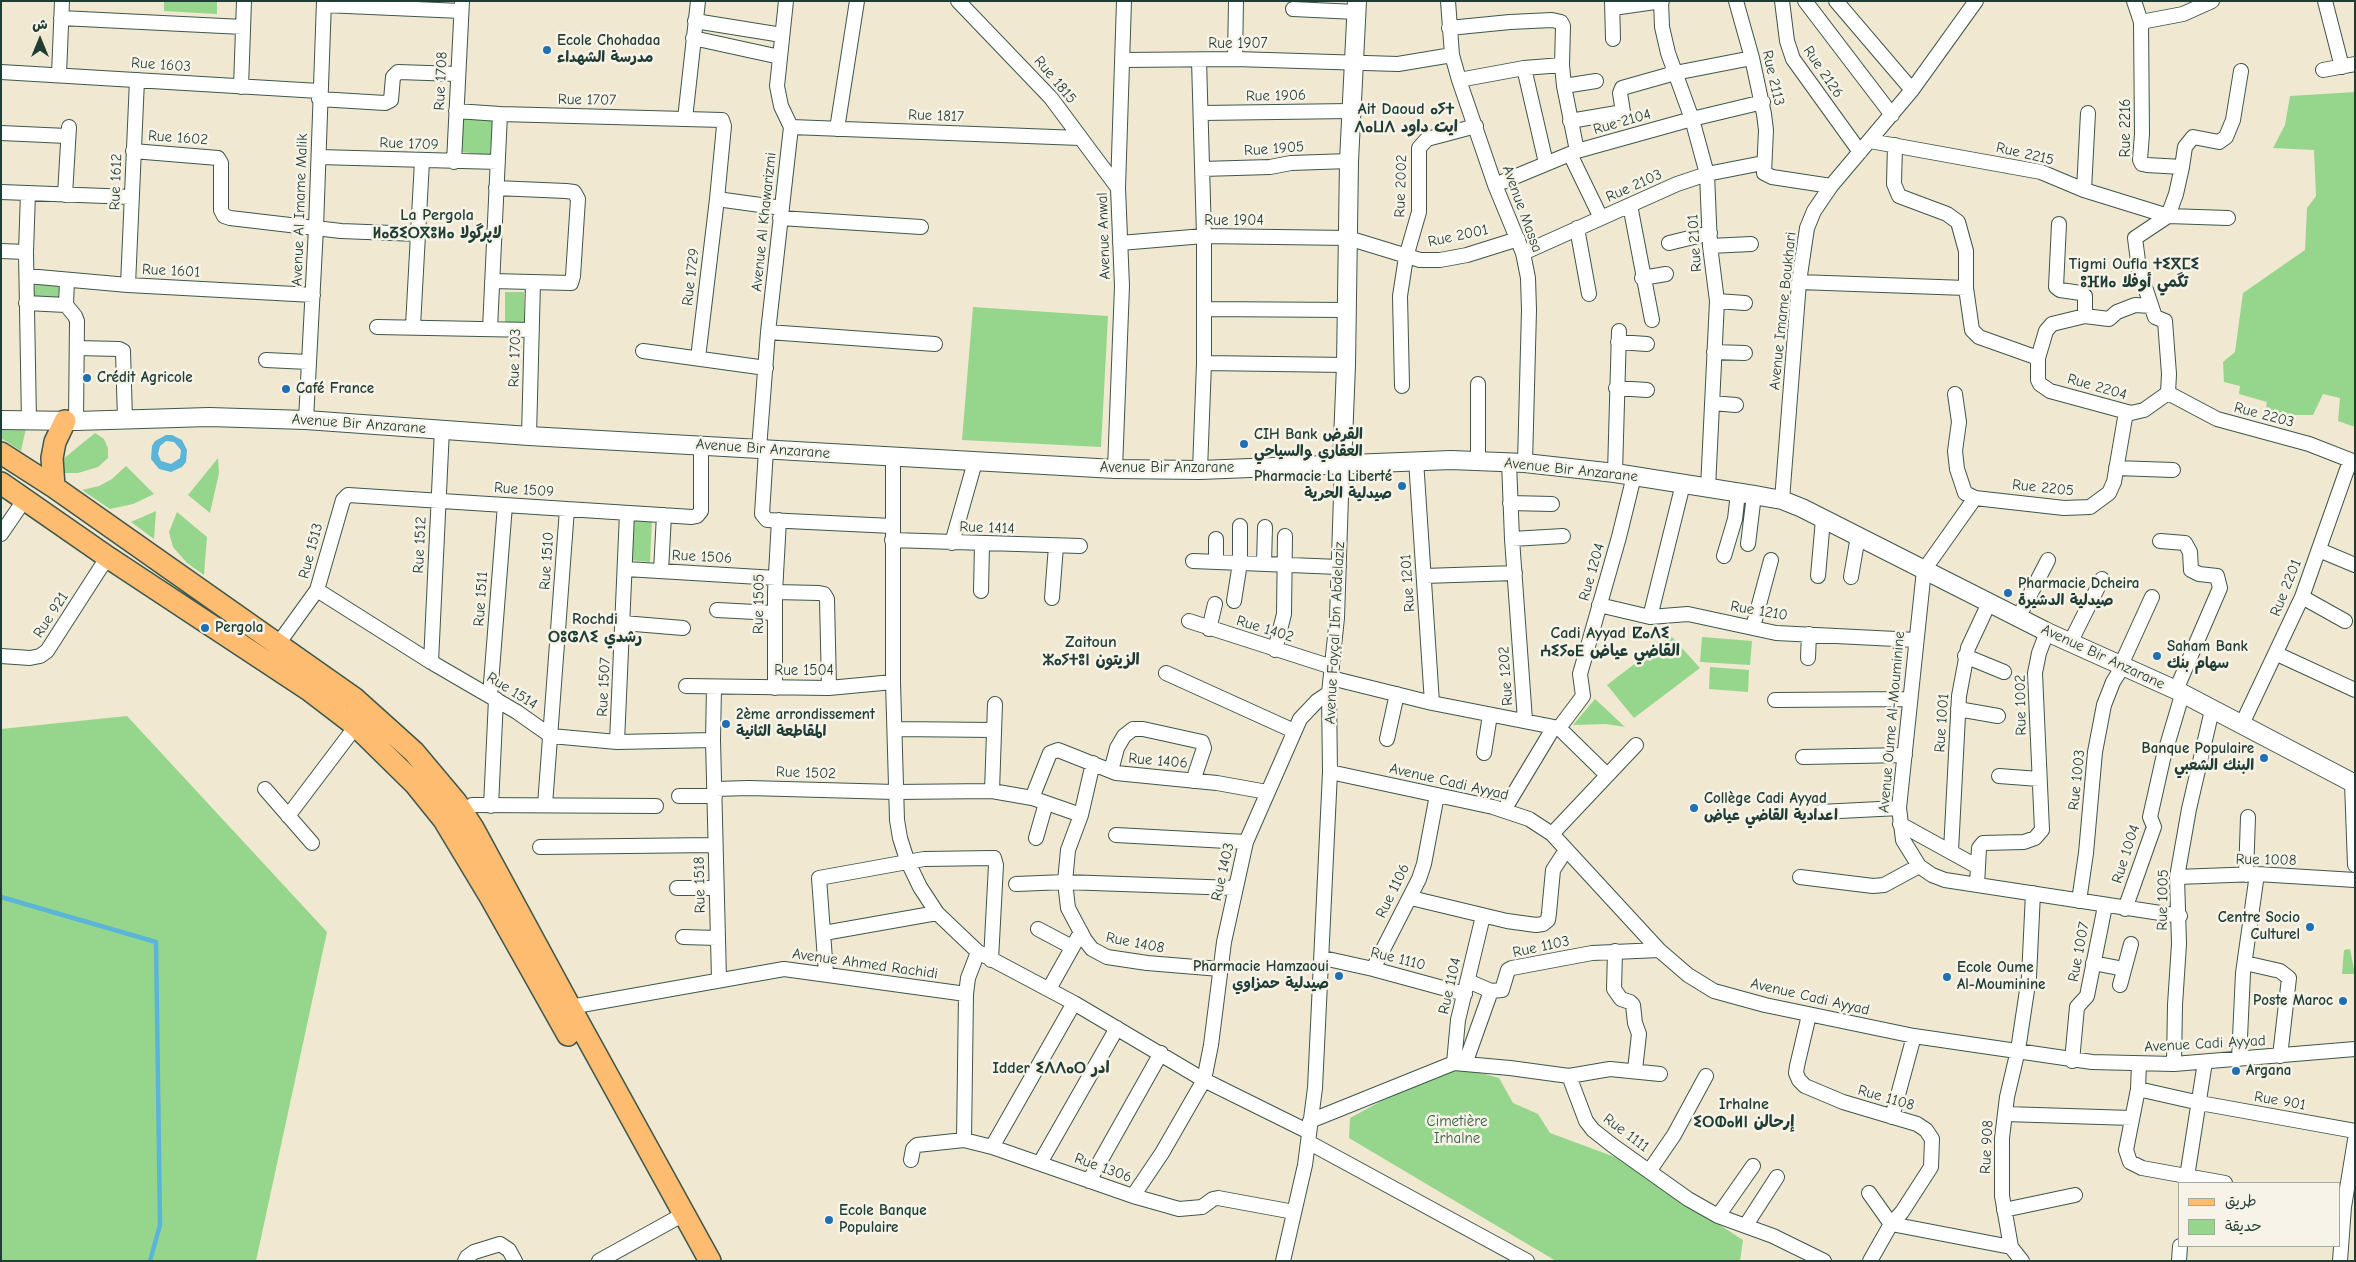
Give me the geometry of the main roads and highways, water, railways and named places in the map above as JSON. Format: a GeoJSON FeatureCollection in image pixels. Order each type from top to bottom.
{"type":"FeatureCollection","features":[{"type":"Feature","properties":{"kind":"main road"},"geometry":{"type":"LineString","coordinates":[[54,487],[52,458],[55,442],[71,421]]}},
{"type":"Feature","properties":{"kind":"main road"},"geometry":{"type":"LineString","coordinates":[[1,453],[54,487],[354,698],[414,752],[456,802],[499,873],[678,1217],[695,1261]]}},
{"type":"Feature","properties":{"kind":"main road"},"geometry":{"type":"LineString","coordinates":[[1,483],[109,558],[309,690],[356,726],[415,784],[444,820],[678,1217],[710,1261]]}},
{"type":"Feature","properties":{"kind":"water"},"geometry":{"type":"Polygon","coordinates":[[[166,435],[172,435],[182,440],[187,450],[186,462],[182,467],[171,472],[159,469],[151,459],[152,446],[155,441],[166,435]],[[166,441],[160,446],[158,454],[161,461],[171,464],[180,458],[181,450],[174,442],[166,441]]]}},
{"type":"Feature","properties":{"kind":"waterway"},"geometry":{"type":"LineString","coordinates":[[1,897],[156,942],[160,1225],[150,1261]]}},
{"type":"Feature","properties":{"kind":"place","name":"Ecole Chohadaa مدرسة الشهداء"},"geometry":{"type":"Point","coordinates":[547,50]}},
{"type":"Feature","properties":{"kind":"place","name":"Crédit Agricole"},"geometry":{"type":"Point","coordinates":[87,378]}},
{"type":"Feature","properties":{"kind":"place","name":"Café France"},"geometry":{"type":"Point","coordinates":[286,389]}},
{"type":"Feature","properties":{"kind":"place","name":"CIH Bank القرض العقاري والسياحي"},"geometry":{"type":"Point","coordinates":[1244,444]}},
{"type":"Feature","properties":{"kind":"place","name":"Pharmacie La Liberté صيدلية الحرية"},"geometry":{"type":"Point","coordinates":[1402,486]}},
{"type":"Feature","properties":{"kind":"place","name":"Pharmacie Dcheira صيدلية الدشيرة"},"geometry":{"type":"Point","coordinates":[2008,593]}},
{"type":"Feature","properties":{"kind":"place","name":"Pergola"},"geometry":{"type":"Point","coordinates":[205,628]}},
{"type":"Feature","properties":{"kind":"place","name":"Saham Bank سهام بنك"},"geometry":{"type":"Point","coordinates":[2157,656]}},
{"type":"Feature","properties":{"kind":"place","name":"2ème arrondissement المقاطعة الثانية"},"geometry":{"type":"Point","coordinates":[726,724]}},
{"type":"Feature","properties":{"kind":"place","name":"Banque Populaire البنك الشعبي"},"geometry":{"type":"Point","coordinates":[2264,758]}},
{"type":"Feature","properties":{"kind":"place","name":"Collège Cadi Ayyad اعدادية القاضي عياض"},"geometry":{"type":"Point","coordinates":[1694,808]}},
{"type":"Feature","properties":{"kind":"place","name":"Centre Socio Culturel"},"geometry":{"type":"Point","coordinates":[2310,927]}},
{"type":"Feature","properties":{"kind":"place","name":"Pharmacie Hamzaoui صيدلية حمزاوي"},"geometry":{"type":"Point","coordinates":[1339,976]}},
{"type":"Feature","properties":{"kind":"place","name":"Ecole Oume Al-Mouminine"},"geometry":{"type":"Point","coordinates":[1947,977]}},
{"type":"Feature","properties":{"kind":"place","name":"Poste Maroc"},"geometry":{"type":"Point","coordinates":[2343,1001]}},
{"type":"Feature","properties":{"kind":"place","name":"Argana"},"geometry":{"type":"Point","coordinates":[2236,1071]}},
{"type":"Feature","properties":{"kind":"place","name":"Ecole Banque Populaire"},"geometry":{"type":"Point","coordinates":[829,1220]}},
{"type":"Feature","properties":{"kind":"district","name":"Ait Daoud ⴰⵢⵜ ⴷⴰⵡⴷ ايت داود"},"geometry":{"type":"Point","coordinates":[1406,118]}},
{"type":"Feature","properties":{"kind":"district","name":"La Pergola ⵍⴰⵒⵉⵔⴳⵓⵍⴰ لاپرگولا"},"geometry":{"type":"Point","coordinates":[437,224]}},
{"type":"Feature","properties":{"kind":"district","name":"Tigmi Oufla ⵜⵉⴳⵎⵉ ⵓⴼⵍⴰ تگمي أوفلا"},"geometry":{"type":"Point","coordinates":[2134,273]}},
{"type":"Feature","properties":{"kind":"district","name":"Rochdi ⵔⵓⵛⴷⵉ رشدي"},"geometry":{"type":"Point","coordinates":[595,628]}},
{"type":"Feature","properties":{"kind":"district","name":"Cadi Ayyad ⵇⴰⴷⵉ ⵄⵉⵢⴰⴹ القاضي عياض"},"geometry":{"type":"Point","coordinates":[1610,642]}},
{"type":"Feature","properties":{"kind":"district","name":"Zaitoun ⵣⴰⵢⵜⵓⵏ الزيتون"},"geometry":{"type":"Point","coordinates":[1091,651]}},
{"type":"Feature","properties":{"kind":"district","name":"Idder ⵉⴷⴷⴰⵔ ادر"},"geometry":{"type":"Point","coordinates":[1051,1068]}},
{"type":"Feature","properties":{"kind":"district","name":"Irhalne ⵉⵔⵀⴰⵍⵏ إرحالن"},"geometry":{"type":"Point","coordinates":[1744,1113]}},
{"type":"Feature","properties":{"kind":"park label","name":"Cimetière Irhalne"},"geometry":{"type":"Point","coordinates":[1457,1130]}}]}
